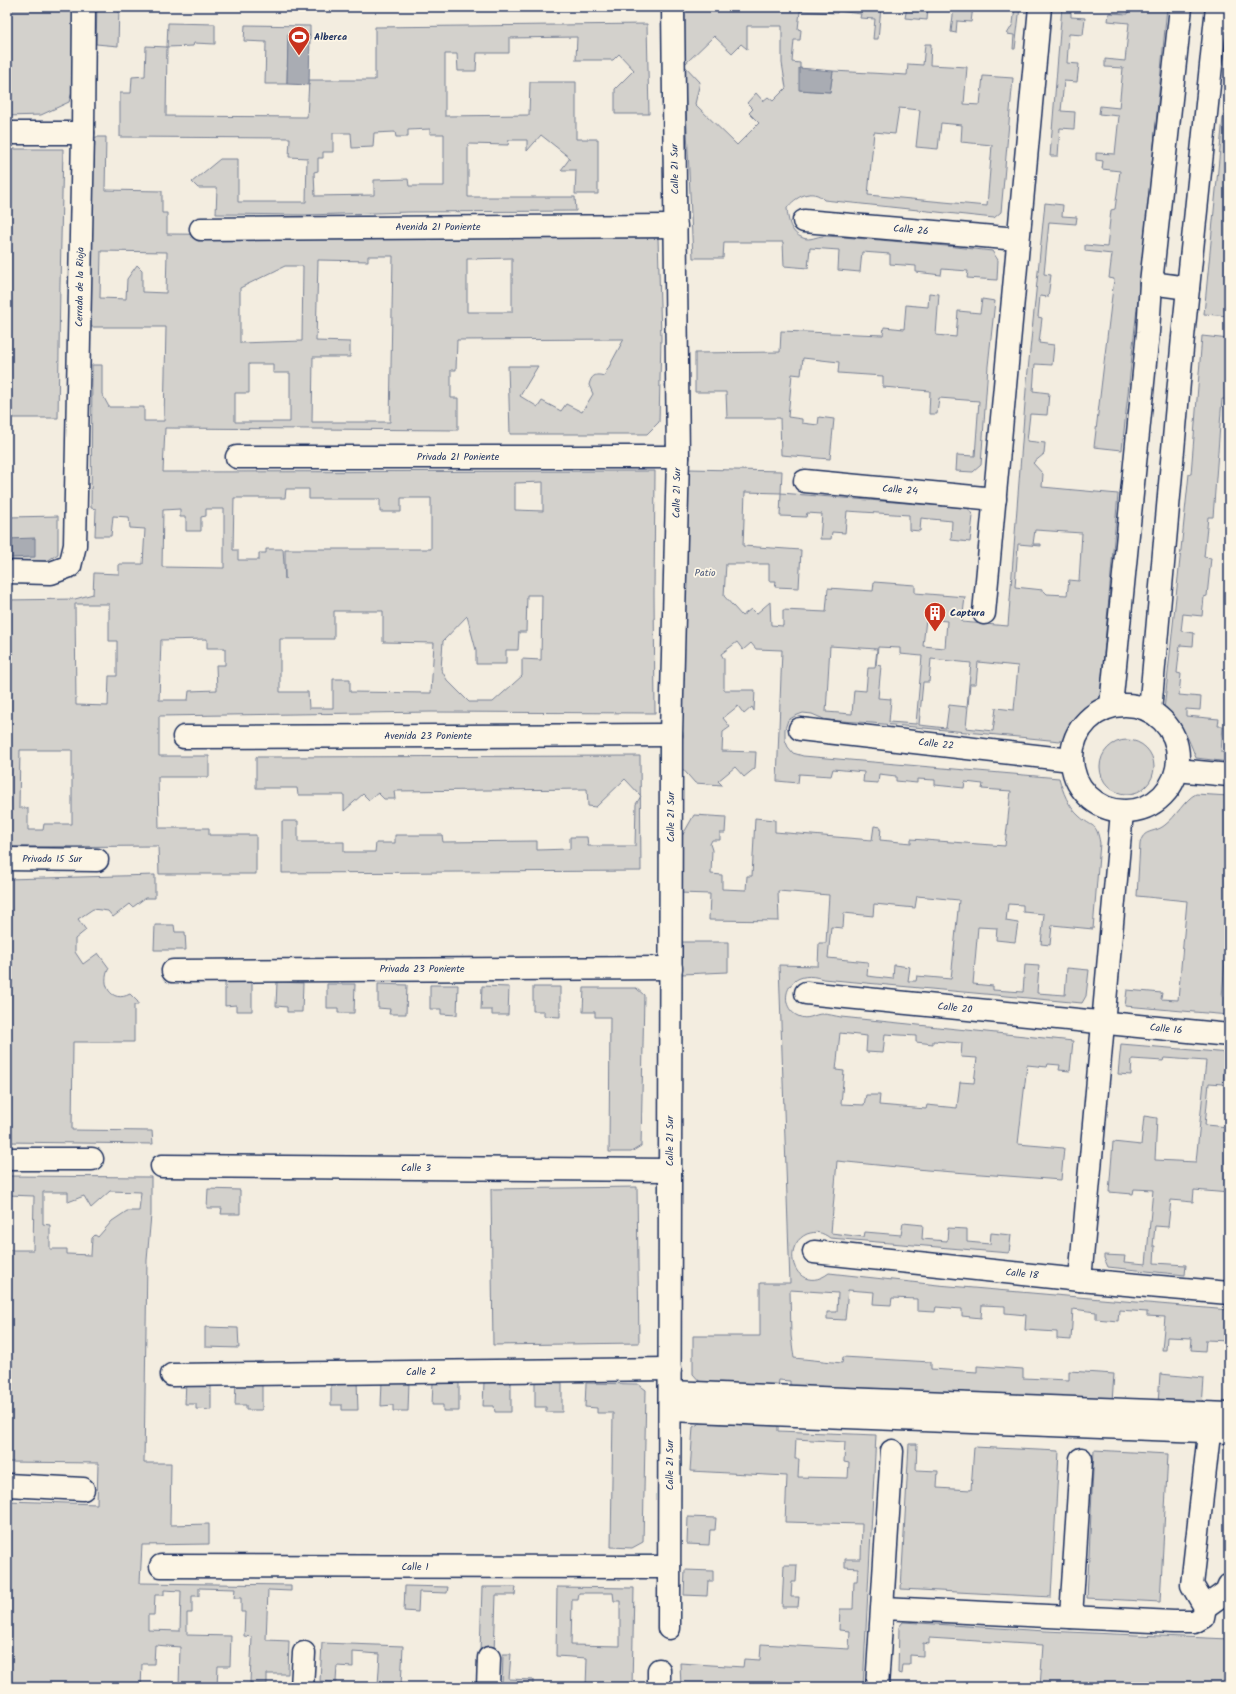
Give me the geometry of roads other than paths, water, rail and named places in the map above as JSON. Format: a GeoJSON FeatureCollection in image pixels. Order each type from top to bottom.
{"type":"FeatureCollection","features":[{"type":"Feature","properties":{"kind":"street","name":"Cerrada de la Rioja"},"geometry":{"type":"LineString","coordinates":[[7,572],[52,573],[70,566],[75,545],[84,7]]}},
{"type":"Feature","properties":{"kind":"street","name":"Calle 21 Sur"},"geometry":{"type":"LineString","coordinates":[[669,1628],[671,735],[678,457],[673,7]]}},
{"type":"Feature","properties":{"kind":"street"},"geometry":{"type":"LineString","coordinates":[[984,613],[1040,7]]}},
{"type":"Feature","properties":{"kind":"street"},"geometry":{"type":"LineString","coordinates":[[1111,706],[1148,332],[1151,283],[1181,7]]}},
{"type":"Feature","properties":{"kind":"street"},"geometry":{"type":"LineString","coordinates":[[1150,710],[1183,337],[1217,7]]}},
{"type":"Feature","properties":{"kind":"street"},"geometry":{"type":"LineString","coordinates":[[7,133],[83,133]]}},
{"type":"Feature","properties":{"kind":"street","name":"Calle 26"},"geometry":{"type":"LineString","coordinates":[[804,221],[1018,239]]}},
{"type":"Feature","properties":{"kind":"street","name":"Avenida 21 Poniente"},"geometry":{"type":"LineString","coordinates":[[201,229],[676,226]]}},
{"type":"Feature","properties":{"kind":"street"},"geometry":{"type":"LineString","coordinates":[[1151,283],[1188,288]]}},
{"type":"Feature","properties":{"kind":"street"},"geometry":{"type":"LineString","coordinates":[[1148,332],[1183,337]]}},
{"type":"Feature","properties":{"kind":"street","name":"Privada 21 Poniente"},"geometry":{"type":"LineString","coordinates":[[237,457],[678,457]]}},
{"type":"Feature","properties":{"kind":"street","name":"Calle 24"},"geometry":{"type":"LineString","coordinates":[[805,481],[994,499]]}},
{"type":"Feature","properties":{"kind":"street"},"geometry":{"type":"LineString","coordinates":[[1111,706],[1137,706],[1150,710],[1163,721],[1173,735],[1178,752],[1177,770],[1172,783],[1163,795],[1151,805],[1137,810],[1122,812],[1106,808],[1092,801],[1081,790],[1074,775],[1071,760],[1074,742],[1082,726],[1095,714],[1111,706]]}},
{"type":"Feature","properties":{"kind":"street","name":"Calle 22"},"geometry":{"type":"LineString","coordinates":[[800,729],[1071,760]]}},
{"type":"Feature","properties":{"kind":"street","name":"Avenida 23 Poniente"},"geometry":{"type":"LineString","coordinates":[[184,738],[671,735]]}},
{"type":"Feature","properties":{"kind":"street"},"geometry":{"type":"LineString","coordinates":[[1177,770],[1229,775]]}},
{"type":"Feature","properties":{"kind":"street"},"geometry":{"type":"LineString","coordinates":[[1080,1280],[1122,812]]}},
{"type":"Feature","properties":{"kind":"street","name":"Privada 15 Sur"},"geometry":{"type":"LineString","coordinates":[[7,859],[97,860]]}},
{"type":"Feature","properties":{"kind":"street","name":"Privada 23 Poniente"},"geometry":{"type":"LineString","coordinates":[[173,971],[671,968]]}},
{"type":"Feature","properties":{"kind":"street","name":"Calle 20"},"geometry":{"type":"LineString","coordinates":[[806,993],[1103,1023]]}},
{"type":"Feature","properties":{"kind":"street","name":"Calle 16"},"geometry":{"type":"LineString","coordinates":[[1103,1023],[1229,1036]]}},
{"type":"Feature","properties":{"kind":"street"},"geometry":{"type":"LineString","coordinates":[[7,1159],[92,1160]]}},
{"type":"Feature","properties":{"kind":"street","name":"Calle 3"},"geometry":{"type":"LineString","coordinates":[[162,1166],[670,1170]]}},
{"type":"Feature","properties":{"kind":"street","name":"Calle 18"},"geometry":{"type":"LineString","coordinates":[[814,1252],[1080,1280],[1229,1293]]}},
{"type":"Feature","properties":{"kind":"street","name":"Calle 2"},"geometry":{"type":"LineString","coordinates":[[172,1375],[670,1369]]}},
{"type":"Feature","properties":{"kind":"street"},"geometry":{"type":"LineString","coordinates":[[670,1401],[1220,1422],[1192,1585],[1205,1607],[1203,1617],[1194,1622],[882,1608]]}},
{"type":"Feature","properties":{"kind":"street"},"geometry":{"type":"LineString","coordinates":[[877,1687],[892,1451]]}},
{"type":"Feature","properties":{"kind":"street"},"geometry":{"type":"LineString","coordinates":[[1071,1617],[1081,1459]]}},
{"type":"Feature","properties":{"kind":"street"},"geometry":{"type":"LineString","coordinates":[[7,1485],[83,1489]]}},
{"type":"Feature","properties":{"kind":"street","name":"Calle 1"},"geometry":{"type":"LineString","coordinates":[[161,1566],[669,1567]]}},
{"type":"Feature","properties":{"kind":"street"},"geometry":{"type":"LineString","coordinates":[[1205,1607],[1226,1592],[1229,1585]]}},
{"type":"Feature","properties":{"kind":"street"},"geometry":{"type":"LineString","coordinates":[[302,1687],[304,1653]]}},
{"type":"Feature","properties":{"kind":"street"},"geometry":{"type":"LineString","coordinates":[[488,1687],[489,1658]]}},
{"type":"Feature","properties":{"kind":"place","name":"Alberca"},"geometry":{"type":"Point","coordinates":[299,56]}},
{"type":"Feature","properties":{"kind":"place","name":"Captura"},"geometry":{"type":"Point","coordinates":[935,632]}},
{"type":"Feature","properties":{"kind":"park label","name":"Patio"},"geometry":{"type":"Point","coordinates":[705,573]}}]}
